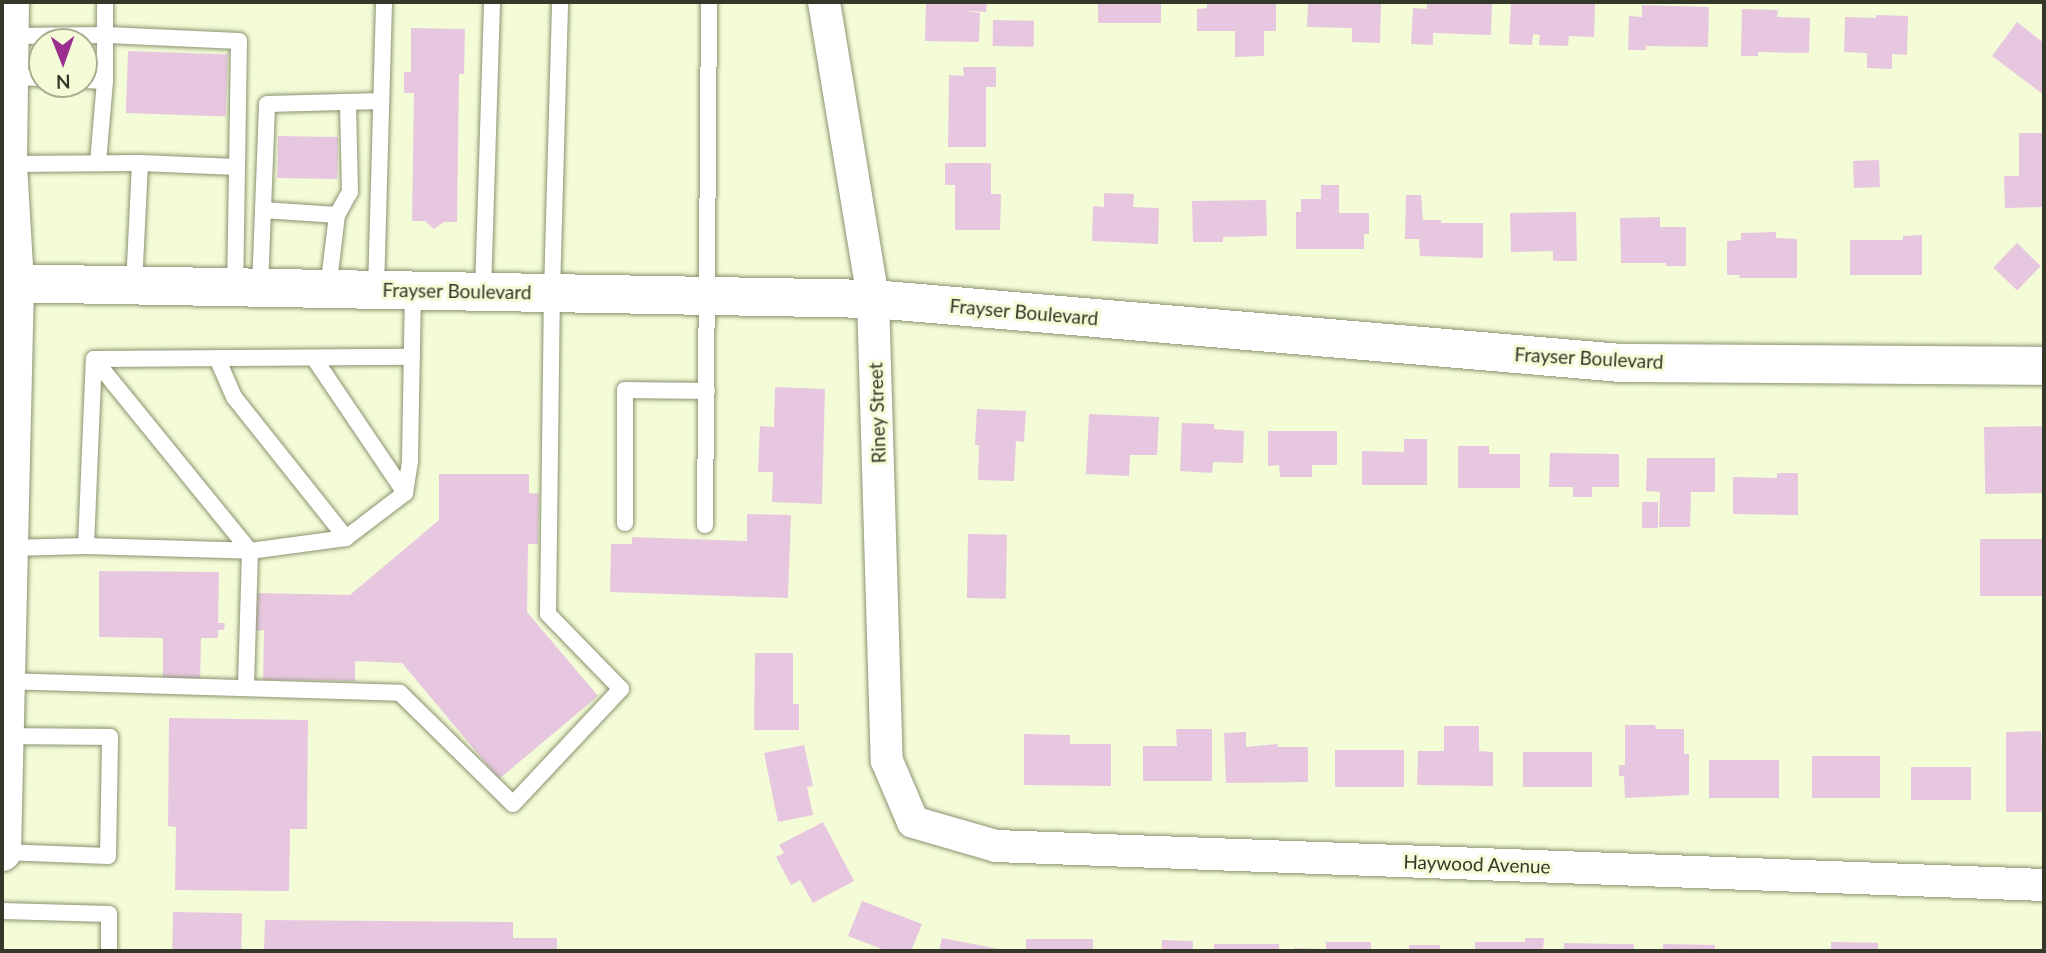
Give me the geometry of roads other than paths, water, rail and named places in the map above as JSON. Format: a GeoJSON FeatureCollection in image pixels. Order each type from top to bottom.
{"type":"FeatureCollection","features":[{"type":"Feature","properties":{"kind":"main road"},"geometry":{"type":"LineString","coordinates":[[2,852],[8,527],[8,164],[27,77],[10,19]]}},
{"type":"Feature","properties":{"kind":"main road","name":"Frayser Boulevard"},"geometry":{"type":"LineString","coordinates":[[8,283],[873,299],[1621,363],[2044,366]]}},
{"type":"Feature","properties":{"kind":"street","name":"Riney Street"},"geometry":{"type":"LineString","coordinates":[[824,2],[873,299],[887,761],[914,822]]}},
{"type":"Feature","properties":{"kind":"street","name":"Haywood Avenue"},"geometry":{"type":"LineString","coordinates":[[914,822],[996,846],[2044,885]]}},
{"type":"Feature","properties":{"kind":"lane"},"geometry":{"type":"LineString","coordinates":[[99,163],[107,36],[105,2]]}},
{"type":"Feature","properties":{"kind":"lane"},"geometry":{"type":"LineString","coordinates":[[8,527],[86,545],[250,551],[346,538],[405,493],[410,460],[412,357],[395,290],[382,101],[384,2]]}},
{"type":"Feature","properties":{"kind":"lane"},"geometry":{"type":"LineString","coordinates":[[483,291],[492,2]]}},
{"type":"Feature","properties":{"kind":"lane"},"geometry":{"type":"LineString","coordinates":[[3,704],[246,687],[400,693],[513,804],[621,689],[548,614],[552,292],[560,2]]}},
{"type":"Feature","properties":{"kind":"lane"},"geometry":{"type":"LineString","coordinates":[[705,525],[709,2]]}},
{"type":"Feature","properties":{"kind":"lane"},"geometry":{"type":"LineString","coordinates":[[10,19],[107,36],[239,41],[237,167],[247,287]]}},
{"type":"Feature","properties":{"kind":"lane"},"geometry":{"type":"LineString","coordinates":[[98,81],[105,81]]}},
{"type":"Feature","properties":{"kind":"lane"},"geometry":{"type":"LineString","coordinates":[[247,287],[263,210],[267,104],[382,101]]}},
{"type":"Feature","properties":{"kind":"lane"},"geometry":{"type":"LineString","coordinates":[[328,289],[337,215],[349,191],[348,102]]}},
{"type":"Feature","properties":{"kind":"lane"},"geometry":{"type":"LineString","coordinates":[[8,164],[140,163],[237,167]]}},
{"type":"Feature","properties":{"kind":"lane"},"geometry":{"type":"LineString","coordinates":[[134,285],[140,163]]}},
{"type":"Feature","properties":{"kind":"lane"},"geometry":{"type":"LineString","coordinates":[[263,210],[337,215]]}},
{"type":"Feature","properties":{"kind":"lane"},"geometry":{"type":"LineString","coordinates":[[93,359],[412,357]]}},
{"type":"Feature","properties":{"kind":"lane"},"geometry":{"type":"LineString","coordinates":[[217,358],[234,397],[346,538]]}},
{"type":"Feature","properties":{"kind":"lane"},"geometry":{"type":"LineString","coordinates":[[314,358],[405,493]]}},
{"type":"Feature","properties":{"kind":"lane"},"geometry":{"type":"LineString","coordinates":[[93,359],[250,551],[246,687]]}},
{"type":"Feature","properties":{"kind":"lane"},"geometry":{"type":"LineString","coordinates":[[86,545],[93,359]]}},
{"type":"Feature","properties":{"kind":"lane"},"geometry":{"type":"LineString","coordinates":[[625,523],[625,390],[707,391]]}},
{"type":"Feature","properties":{"kind":"lane"},"geometry":{"type":"LineString","coordinates":[[2,852],[108,856],[110,737],[3,704]]}},
{"type":"Feature","properties":{"kind":"lane"},"geometry":{"type":"LineString","coordinates":[[2,911],[109,914],[109,951]]}}]}
